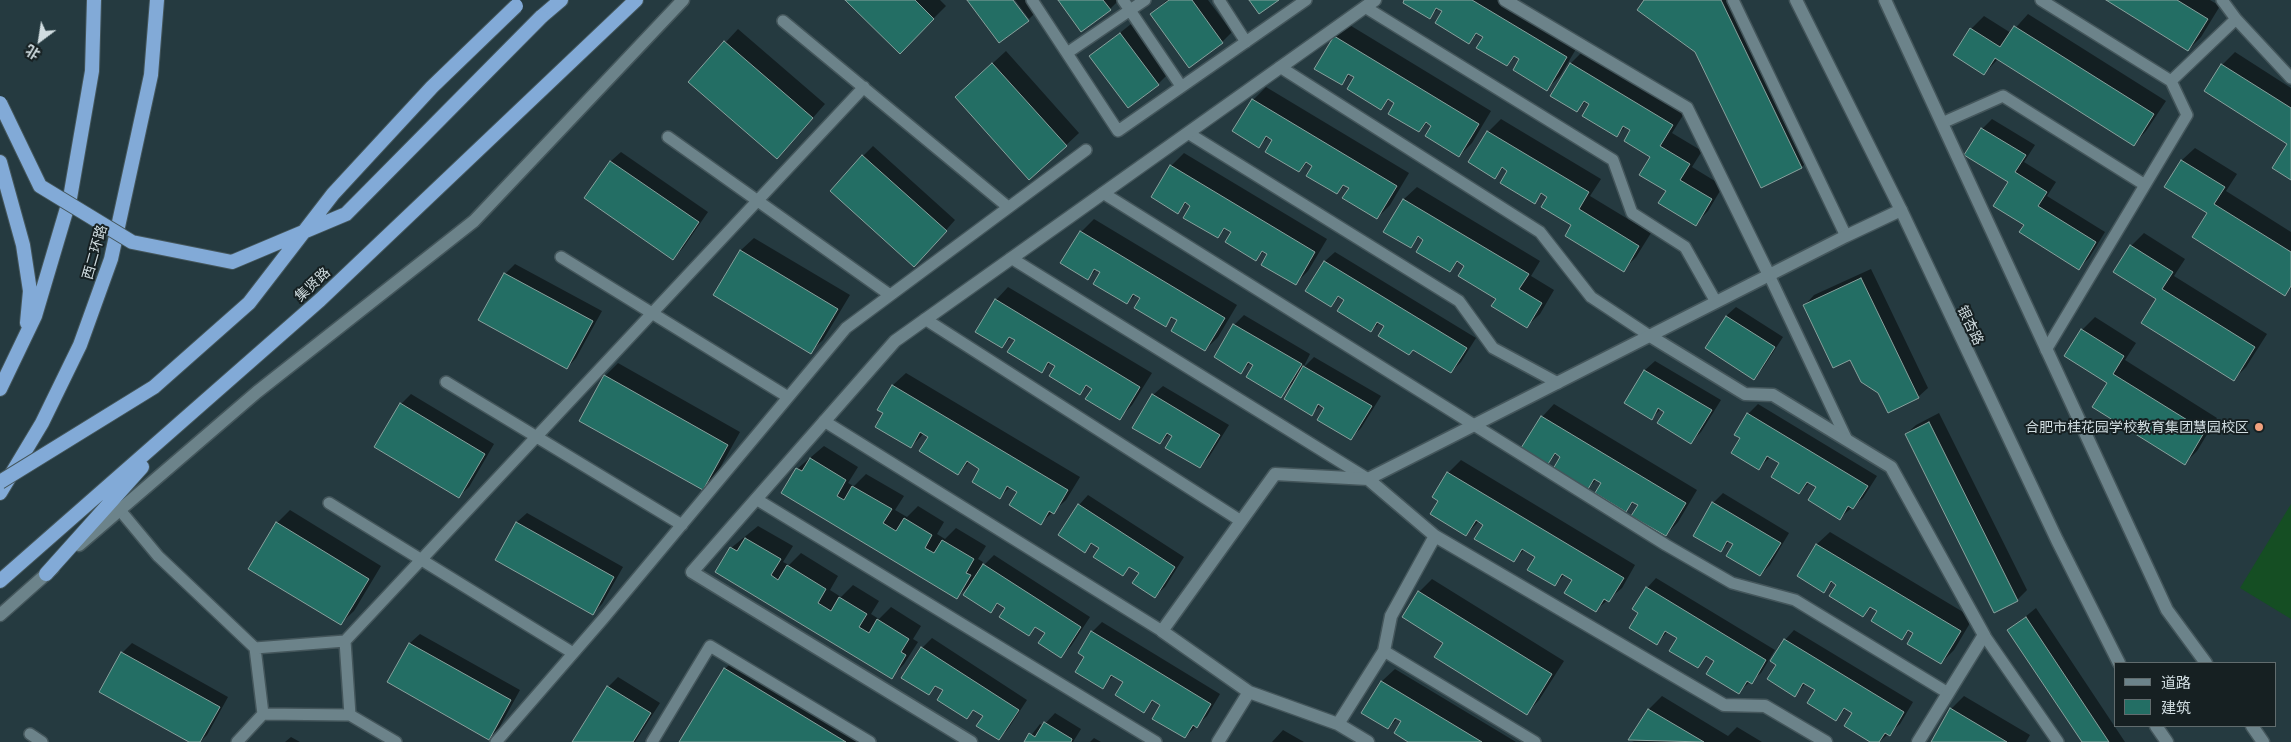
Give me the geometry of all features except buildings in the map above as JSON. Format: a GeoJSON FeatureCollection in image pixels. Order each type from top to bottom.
{"type":"FeatureCollection","features":[{"type":"Feature","properties":{"kind":"highway"},"geometry":{"type":"LineString","coordinates":[[0,389],[35,316],[70,198],[92,71],[94,0]]}},
{"type":"Feature","properties":{"kind":"highway","name":"西二环路"},"geometry":{"type":"LineString","coordinates":[[0,493],[42,423],[80,345],[111,259],[151,75],[157,0]]}},
{"type":"Feature","properties":{"kind":"highway"},"geometry":{"type":"LineString","coordinates":[[0,103],[40,186],[132,242],[232,262],[346,214],[541,17],[561,0]]}},
{"type":"Feature","properties":{"kind":"highway","name":"集贤路"},"geometry":{"type":"LineString","coordinates":[[0,581],[320,300],[636,0]]}},
{"type":"Feature","properties":{"kind":"highway"},"geometry":{"type":"LineString","coordinates":[[0,482],[154,387],[249,303],[333,194],[432,88],[520,3]]}},
{"type":"Feature","properties":{"kind":"highway"},"geometry":{"type":"LineString","coordinates":[[0,162],[23,245],[30,291],[25,336]]}},
{"type":"Feature","properties":{"kind":"highway"},"geometry":{"type":"LineString","coordinates":[[46,574],[186,418]]}},
{"type":"Feature","properties":{"kind":"street"},"geometry":{"type":"LineString","coordinates":[[0,615],[119,509],[257,392],[474,221],[683,0]]}},
{"type":"Feature","properties":{"kind":"street"},"geometry":{"type":"LineString","coordinates":[[1505,0],[1687,108],[1770,275]]}},
{"type":"Feature","properties":{"kind":"street","name":"银杏路"},"geometry":{"type":"LineString","coordinates":[[1796,0],[1900,210],[2057,540],[2118,662]]}},
{"type":"Feature","properties":{"kind":"street"},"geometry":{"type":"LineString","coordinates":[[1885,0],[2167,610],[2205,662]]}},
{"type":"Feature","properties":{"kind":"street"},"geometry":{"type":"LineString","coordinates":[[971,742],[692,572],[895,340],[1370,3]]}},
{"type":"Feature","properties":{"kind":"street"},"geometry":{"type":"LineString","coordinates":[[1368,742],[1338,724],[1249,692],[1162,631],[1275,474],[1368,479],[1900,210]]}},
{"type":"Feature","properties":{"kind":"street"},"geometry":{"type":"LineString","coordinates":[[1650,336],[1745,394],[1773,395],[1891,467],[1984,635],[1918,742]]}},
{"type":"Feature","properties":{"kind":"street"},"geometry":{"type":"LineString","coordinates":[[1368,479],[1435,536],[1724,705],[1765,706],[1826,742]]}},
{"type":"Feature","properties":{"kind":"street"},"geometry":{"type":"LineString","coordinates":[[1338,724],[1384,650],[1391,616],[1435,536]]}},
{"type":"Feature","properties":{"kind":"street"},"geometry":{"type":"LineString","coordinates":[[1218,742],[1249,692]]}},
{"type":"Feature","properties":{"kind":"street"},"geometry":{"type":"LineString","coordinates":[[2157,727],[2166,742]]}},
{"type":"Feature","properties":{"kind":"street"},"geometry":{"type":"LineString","coordinates":[[2253,727],[2264,742]]}},
{"type":"Feature","properties":{"kind":"lane"},"geometry":{"type":"LineString","coordinates":[[1032,0],[1118,131],[1306,0]]}},
{"type":"Feature","properties":{"kind":"lane"},"geometry":{"type":"LineString","coordinates":[[1123,0],[1181,86]]}},
{"type":"Feature","properties":{"kind":"lane"},"geometry":{"type":"LineString","coordinates":[[1067,54],[1145,0]]}},
{"type":"Feature","properties":{"kind":"lane"},"geometry":{"type":"LineString","coordinates":[[1219,0],[1246,42]]}},
{"type":"Feature","properties":{"kind":"lane"},"geometry":{"type":"LineString","coordinates":[[1733,0],[1846,236]]}},
{"type":"Feature","properties":{"kind":"lane"},"geometry":{"type":"LineString","coordinates":[[2041,0],[2171,81],[2187,115],[2046,350]]}},
{"type":"Feature","properties":{"kind":"lane"},"geometry":{"type":"LineString","coordinates":[[2222,0],[2236,19],[2291,78]]}},
{"type":"Feature","properties":{"kind":"lane"},"geometry":{"type":"LineString","coordinates":[[1370,3],[1613,160],[1632,213],[1685,247],[1716,302]]}},
{"type":"Feature","properties":{"kind":"lane"},"geometry":{"type":"LineString","coordinates":[[2171,81],[2236,19]]}},
{"type":"Feature","properties":{"kind":"lane"},"geometry":{"type":"LineString","coordinates":[[783,21],[1008,208]]}},
{"type":"Feature","properties":{"kind":"lane"},"geometry":{"type":"LineString","coordinates":[[1280,67],[1540,232],[1591,297],[1650,336]]}},
{"type":"Feature","properties":{"kind":"lane"},"geometry":{"type":"LineString","coordinates":[[255,648],[346,641],[864,88]]}},
{"type":"Feature","properties":{"kind":"lane"},"geometry":{"type":"LineString","coordinates":[[1942,123],[2003,96],[2145,185]]}},
{"type":"Feature","properties":{"kind":"lane"},"geometry":{"type":"LineString","coordinates":[[1188,133],[1459,301],[1493,348],[1558,383]]}},
{"type":"Feature","properties":{"kind":"lane"},"geometry":{"type":"LineString","coordinates":[[668,137],[890,296]]}},
{"type":"Feature","properties":{"kind":"lane"},"geometry":{"type":"LineString","coordinates":[[496,742],[682,525],[846,328],[1086,150]]}},
{"type":"Feature","properties":{"kind":"lane"},"geometry":{"type":"LineString","coordinates":[[1103,193],[1666,545],[1732,583],[1795,600],[1948,693]]}},
{"type":"Feature","properties":{"kind":"lane"},"geometry":{"type":"LineString","coordinates":[[561,257],[788,397]]}},
{"type":"Feature","properties":{"kind":"lane"},"geometry":{"type":"LineString","coordinates":[[1012,258],[1368,479]]}},
{"type":"Feature","properties":{"kind":"lane"},"geometry":{"type":"LineString","coordinates":[[1770,275],[1847,440]]}},
{"type":"Feature","properties":{"kind":"lane"},"geometry":{"type":"LineString","coordinates":[[925,319],[1241,521]]}},
{"type":"Feature","properties":{"kind":"lane"},"geometry":{"type":"LineString","coordinates":[[446,382],[682,525]]}},
{"type":"Feature","properties":{"kind":"lane"},"geometry":{"type":"LineString","coordinates":[[824,422],[1162,631]]}},
{"type":"Feature","properties":{"kind":"lane"},"geometry":{"type":"LineString","coordinates":[[756,499],[1156,742]]}},
{"type":"Feature","properties":{"kind":"lane"},"geometry":{"type":"LineString","coordinates":[[329,503],[573,653]]}},
{"type":"Feature","properties":{"kind":"lane"},"geometry":{"type":"LineString","coordinates":[[119,509],[158,556],[255,648],[263,714]]}},
{"type":"Feature","properties":{"kind":"lane"},"geometry":{"type":"LineString","coordinates":[[1984,635],[2058,742]]}},
{"type":"Feature","properties":{"kind":"lane"},"geometry":{"type":"LineString","coordinates":[[346,641],[350,715]]}},
{"type":"Feature","properties":{"kind":"lane"},"geometry":{"type":"LineString","coordinates":[[652,742],[710,646],[870,742]]}},
{"type":"Feature","properties":{"kind":"lane"},"geometry":{"type":"LineString","coordinates":[[1384,650],[1535,742]]}},
{"type":"Feature","properties":{"kind":"lane"},"geometry":{"type":"LineString","coordinates":[[237,742],[263,714],[350,715],[396,742]]}},
{"type":"Feature","properties":{"kind":"lane"},"geometry":{"type":"LineString","coordinates":[[30,734],[42,742]]}},
{"type":"Feature","properties":{"kind":"green space"},"geometry":{"type":"Polygon","coordinates":[[[2291,504],[2291,619],[2240,588],[2291,504]]]}},
{"type":"Feature","properties":{"kind":"place","name":"合肥市桂花园学校教育集团慧园校区"},"geometry":{"type":"Point","coordinates":[2259,427]}}]}
